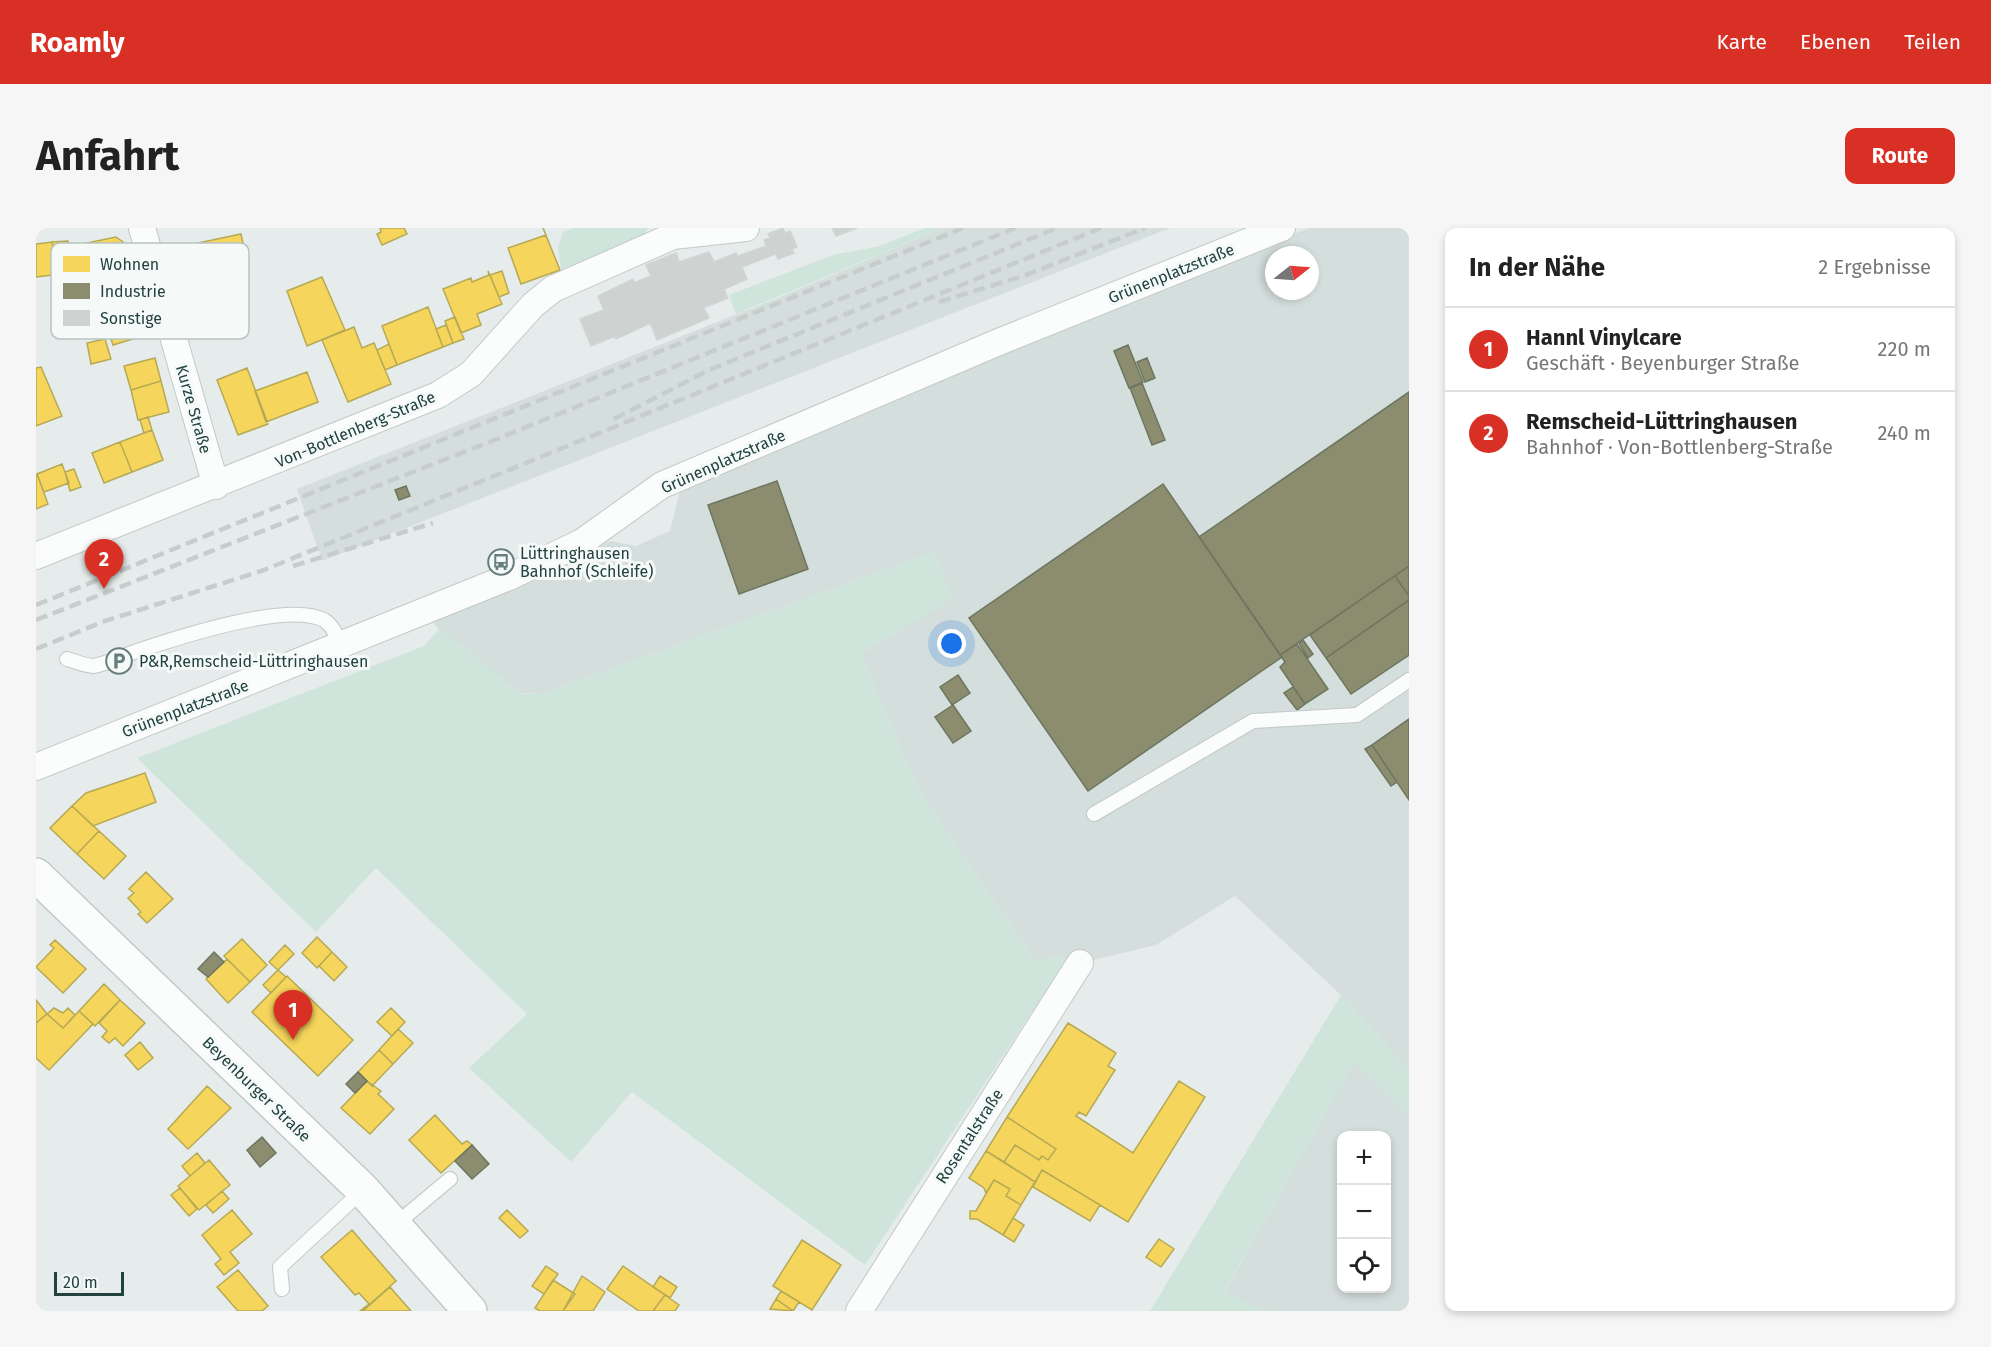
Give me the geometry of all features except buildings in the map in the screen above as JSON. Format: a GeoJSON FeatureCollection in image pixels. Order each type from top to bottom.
{"type":"FeatureCollection","features":[{"type":"Feature","properties":{"kind":"main road","name":"Beyenburger Straße"},"geometry":{"type":"LineString","coordinates":[[36,876],[363,1190],[470,1311]]}},
{"type":"Feature","properties":{"kind":"street","name":"Kurze Straße"},"geometry":{"type":"LineString","coordinates":[[142,228],[146,243]]}},
{"type":"Feature","properties":{"kind":"street","name":"Von-Bottlenberg-Straße"},"geometry":{"type":"LineString","coordinates":[[36,556],[216,486],[438,395],[471,374],[532,305],[553,289],[673,236],[746,228]]}},
{"type":"Feature","properties":{"kind":"street","name":"Grünenplatzstraße"},"geometry":{"type":"LineString","coordinates":[[38,768],[341,646],[558,554],[582,542],[662,485],[1001,340],[1282,228]]}},
{"type":"Feature","properties":{"kind":"street","name":"Kurze Straße"},"geometry":{"type":"LineString","coordinates":[[174,339],[216,486]]}},
{"type":"Feature","properties":{"kind":"street","name":"Rosentalstraße"},"geometry":{"type":"LineString","coordinates":[[859,1311],[1080,963]]}},
{"type":"Feature","properties":{"kind":"lane"},"geometry":{"type":"LineString","coordinates":[[67,659],[92,666],[178,638],[259,618],[284,616],[315,617],[325,621],[335,632],[341,646]]}},
{"type":"Feature","properties":{"kind":"lane"},"geometry":{"type":"LineString","coordinates":[[1094,814],[1253,721],[1357,715],[1409,680]]}},
{"type":"Feature","properties":{"kind":"lane"},"geometry":{"type":"LineString","coordinates":[[395,1225],[450,1179]]}},
{"type":"Feature","properties":{"kind":"lane"},"geometry":{"type":"LineString","coordinates":[[282,1289],[280,1267],[363,1190]]}},
{"type":"Feature","properties":{"kind":"shaded area"},"geometry":{"type":"Polygon","coordinates":[[[943,228],[1170,228],[322,561],[297,489],[778,298],[943,228]]]}},
{"type":"Feature","properties":{"kind":"shaded area"},"geometry":{"type":"Polygon","coordinates":[[[1309,228],[1409,228],[1409,1070],[1341,995],[1235,896],[1156,945],[1063,965],[1060,956],[1036,961],[920,793],[861,654],[952,598],[934,552],[541,694],[520,693],[437,628],[429,614],[611,541],[636,546],[670,531],[682,483],[1043,334],[1309,228]]]}},
{"type":"Feature","properties":{"kind":"shaded area"},"geometry":{"type":"Polygon","coordinates":[[[1354,1062],[1409,1114],[1409,1311],[1266,1311],[1224,1293],[1354,1062]]]}},
{"type":"Feature","properties":{"kind":"green space"},"geometry":{"type":"Polygon","coordinates":[[[573,228],[649,228],[638,241],[561,270],[558,248],[563,232],[573,228]]]}},
{"type":"Feature","properties":{"kind":"green space"},"geometry":{"type":"Polygon","coordinates":[[[925,228],[943,228],[736,314],[729,295],[833,255],[880,246],[925,228]]]}},
{"type":"Feature","properties":{"kind":"green space"},"geometry":{"type":"Polygon","coordinates":[[[934,552],[953,598],[861,654],[920,793],[1036,961],[1060,956],[1063,965],[865,1265],[632,1092],[571,1162],[469,1068],[527,1014],[376,868],[316,932],[137,758],[424,646],[440,628],[522,694],[541,694],[934,552]]]}},
{"type":"Feature","properties":{"kind":"green space"},"geometry":{"type":"Polygon","coordinates":[[[1341,995],[1409,1070],[1409,1114],[1354,1063],[1224,1292],[1266,1311],[1150,1311],[1341,995]]]}},
{"type":"Feature","properties":{"kind":"railway"},"geometry":{"type":"LineString","coordinates":[[36,605],[963,228]]}},
{"type":"Feature","properties":{"kind":"railway"},"geometry":{"type":"LineString","coordinates":[[36,620],[497,439],[1015,228]]}},
{"type":"Feature","properties":{"kind":"railway"},"geometry":{"type":"LineString","coordinates":[[614,419],[709,370],[1057,228]]}},
{"type":"Feature","properties":{"kind":"railway"},"geometry":{"type":"LineString","coordinates":[[36,649],[105,621],[264,570],[1101,228]]}},
{"type":"Feature","properties":{"kind":"railway"},"geometry":{"type":"LineString","coordinates":[[939,302],[1026,275],[1145,228]]}},
{"type":"Feature","properties":{"kind":"railway"},"geometry":{"type":"LineString","coordinates":[[293,566],[433,523]]}},
{"type":"Feature","properties":{"kind":"place","name":"Lüttringhausen Bahnhof (Schleife)"},"geometry":{"type":"Point","coordinates":[501,562]}},
{"type":"Feature","properties":{"kind":"place","name":"Remscheid-Lüttringhausen"},"geometry":{"type":"Point","coordinates":[104,589]}},
{"type":"Feature","properties":{"kind":"place","name":"P&R,Remscheid-Lüttringhausen"},"geometry":{"type":"Point","coordinates":[119,661]}},
{"type":"Feature","properties":{"kind":"place","name":"Hannl Vinylcare"},"geometry":{"type":"Point","coordinates":[293,1040]}}]}
